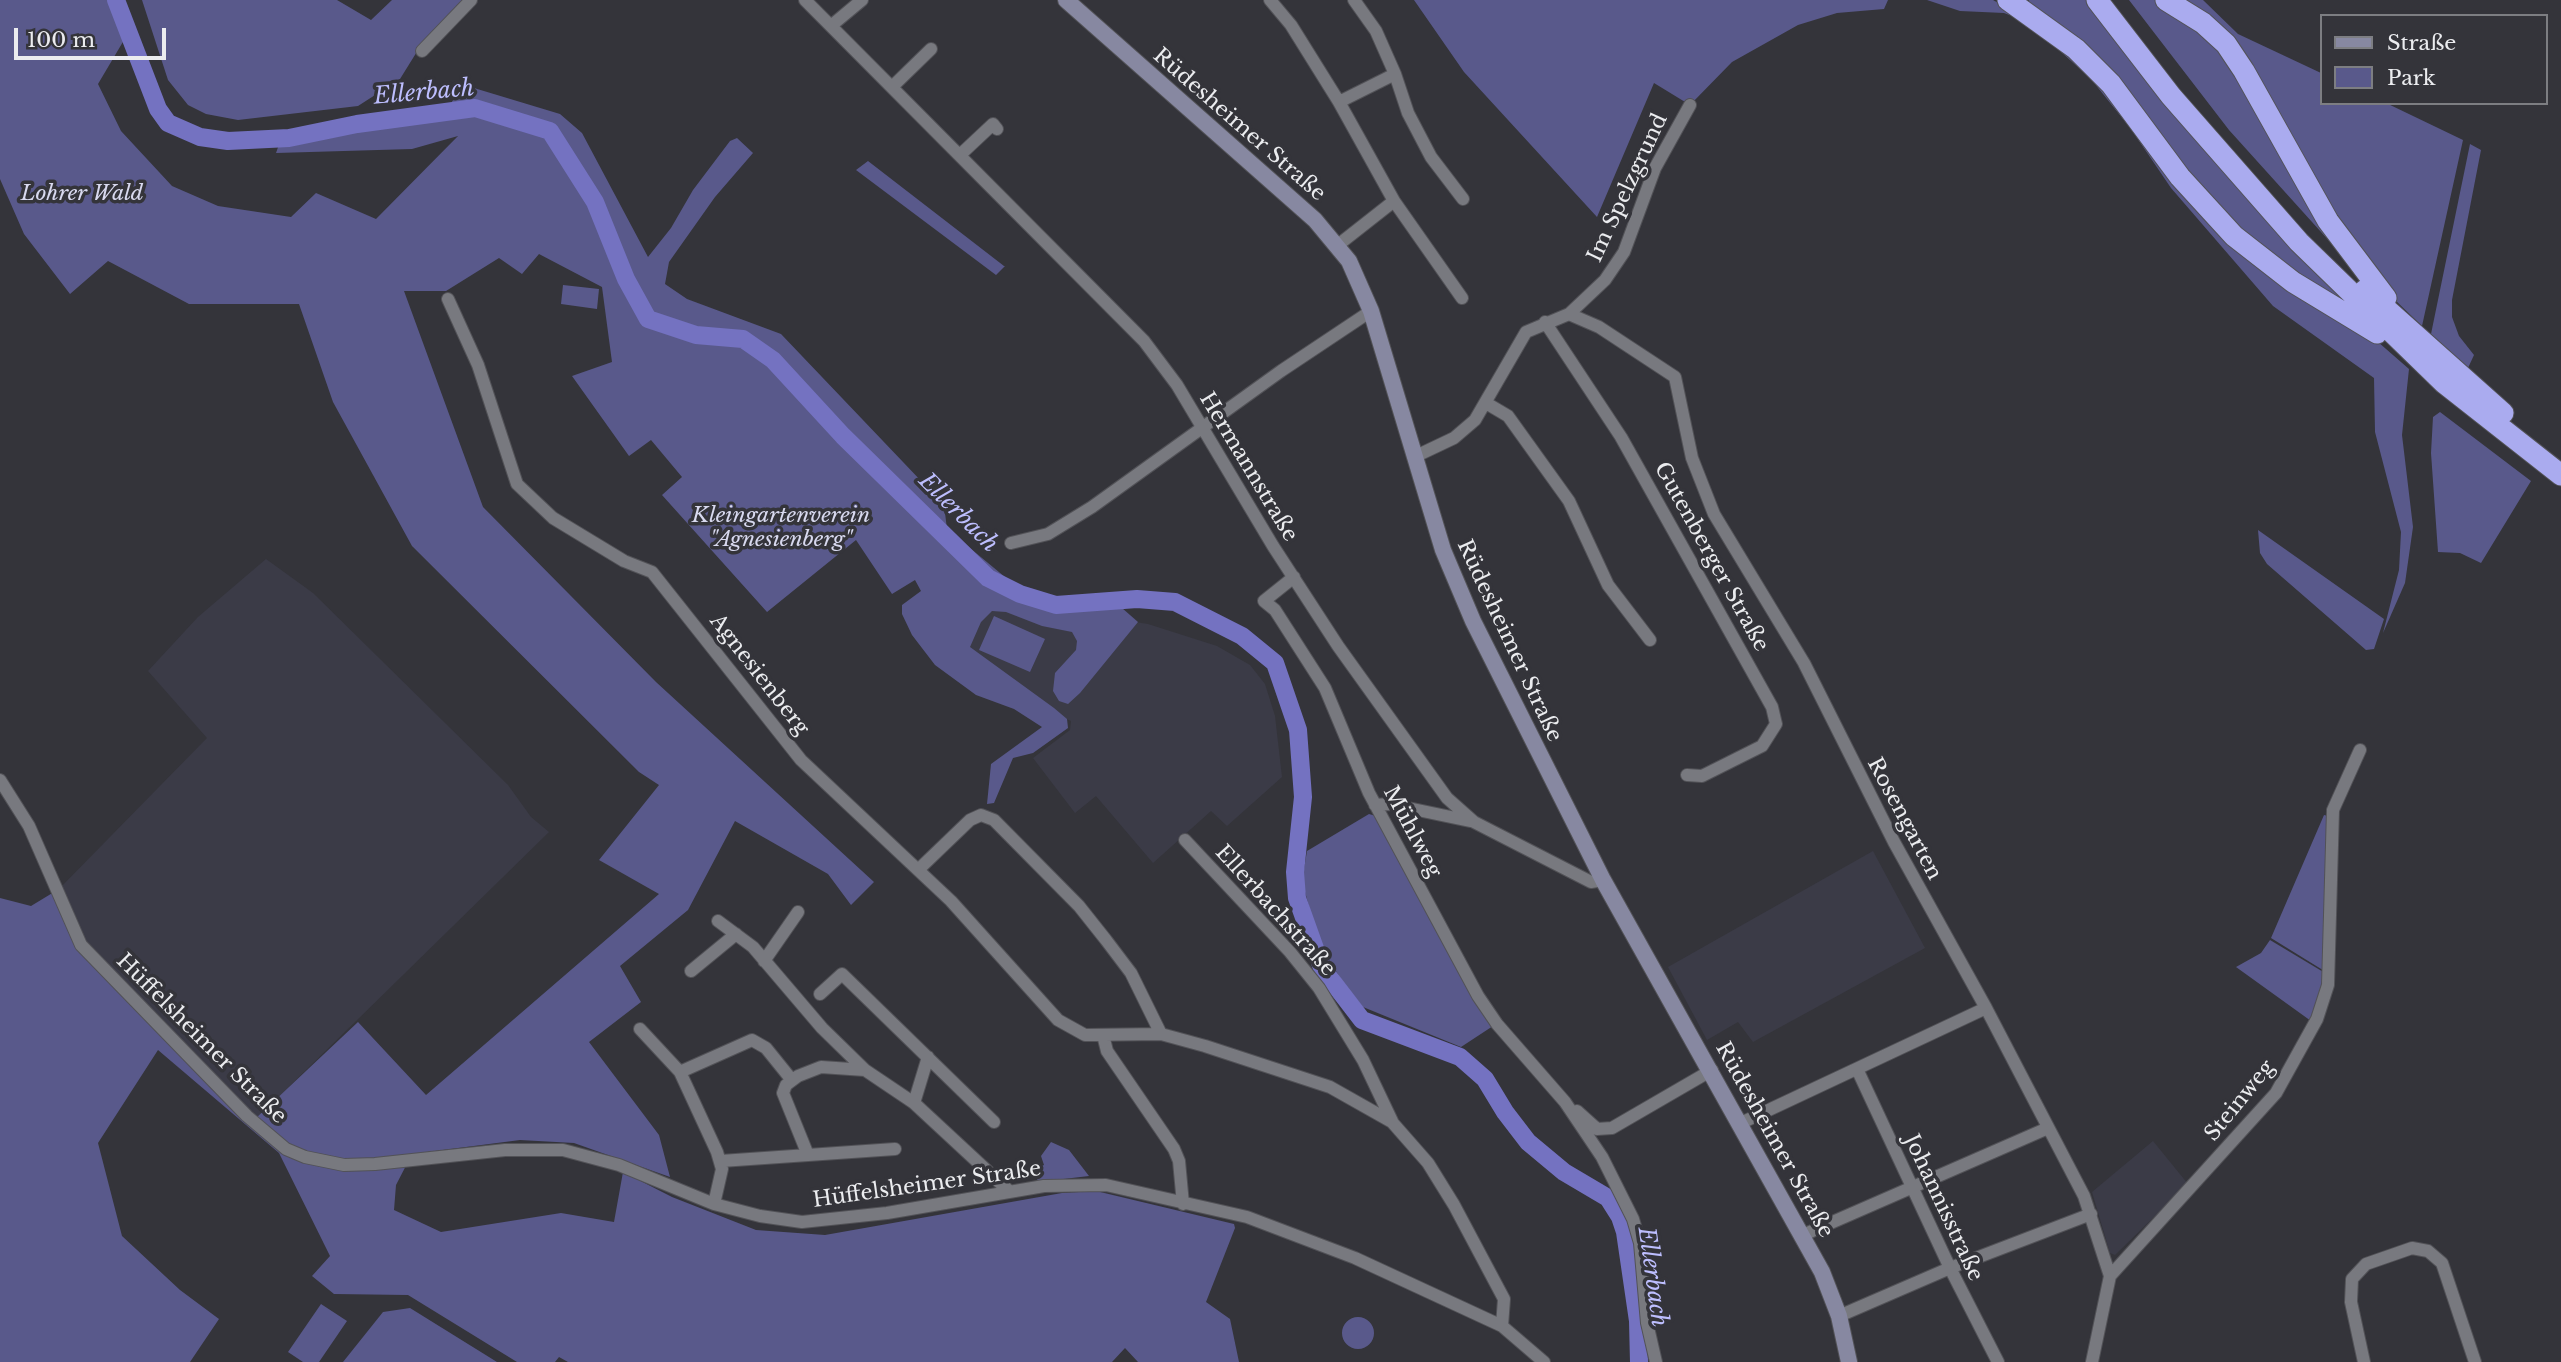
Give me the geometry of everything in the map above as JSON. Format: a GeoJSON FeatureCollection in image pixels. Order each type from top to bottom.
{"type":"FeatureCollection","features":[{"type":"Feature","properties":{"kind":"highway"},"geometry":{"type":"LineString","coordinates":[[2008,0],[2066,40],[2111,84],[2180,177],[2234,236],[2293,282],[2414,345],[2561,459]]}},
{"type":"Feature","properties":{"kind":"highway"},"geometry":{"type":"LineString","coordinates":[[2097,0],[2132,35]]}},
{"type":"Feature","properties":{"kind":"highway"},"geometry":{"type":"LineString","coordinates":[[2115,0],[2132,35],[2194,124],[2299,242],[2561,475]]}},
{"type":"Feature","properties":{"kind":"highway"},"geometry":{"type":"LineString","coordinates":[[2166,0],[2203,23],[2226,44],[2244,71],[2328,221],[2414,345]]}},
{"type":"Feature","properties":{"kind":"street"},"geometry":{"type":"LineString","coordinates":[[422,51],[471,0]]}},
{"type":"Feature","properties":{"kind":"street"},"geometry":{"type":"LineString","coordinates":[[832,25],[862,0]]}},
{"type":"Feature","properties":{"kind":"street","name":"Rüdesheimer Straße"},"geometry":{"type":"LineString","coordinates":[[1066,0],[1287,194],[1338,246],[1356,274],[1371,311],[1443,550],[1473,621],[1603,880],[1803,1235],[1829,1287],[1839,1316],[1849,1362]]}},
{"type":"Feature","properties":{"kind":"street"},"geometry":{"type":"LineString","coordinates":[[1270,0],[1291,25],[1339,102],[1394,201],[1462,298]]}},
{"type":"Feature","properties":{"kind":"street"},"geometry":{"type":"LineString","coordinates":[[1354,0],[1376,31],[1408,113],[1432,157],[1463,199]]}},
{"type":"Feature","properties":{"kind":"street","name":"Hermannstraße"},"geometry":{"type":"LineString","coordinates":[[815,3],[832,25],[1144,341],[1177,385],[1338,646],[1447,798],[1474,822],[1591,882],[1603,880]]}},
{"type":"Feature","properties":{"kind":"street"},"geometry":{"type":"LineString","coordinates":[[893,86],[931,49]]}},
{"type":"Feature","properties":{"kind":"street"},"geometry":{"type":"LineString","coordinates":[[1339,102],[1395,74]]}},
{"type":"Feature","properties":{"kind":"street","name":"Im Spelzgrund"},"geometry":{"type":"LineString","coordinates":[[1414,457],[1464,431],[1486,403],[1520,340],[1531,328],[1569,314],[1591,296],[1617,265],[1632,236],[1661,154],[1690,105]]}},
{"type":"Feature","properties":{"kind":"street"},"geometry":{"type":"LineString","coordinates":[[961,155],[993,124],[998,129]]}},
{"type":"Feature","properties":{"kind":"street"},"geometry":{"type":"LineString","coordinates":[[1338,246],[1394,201]]}},
{"type":"Feature","properties":{"kind":"street","name":"Agnesienberg"},"geometry":{"type":"LineString","coordinates":[[448,299],[478,365],[517,484],[553,518],[624,562],[652,572],[801,760],[919,869],[1058,1020],[1074,1031],[1103,1035],[1161,1034],[1310,1079],[1392,1122]]}},
{"type":"Feature","properties":{"kind":"street"},"geometry":{"type":"LineString","coordinates":[[1011,543],[1041,536],[1062,526],[1371,311]]}},
{"type":"Feature","properties":{"kind":"street","name":"Rosengarten"},"geometry":{"type":"LineString","coordinates":[[1569,314],[1599,327],[1675,377],[1692,458],[1714,514],[1804,663],[1894,842],[1986,1008],[2091,1214],[2110,1276]]}},
{"type":"Feature","properties":{"kind":"street","name":"Gutenberger Straße"},"geometry":{"type":"LineString","coordinates":[[1545,322],[1621,437],[1772,707],[1776,724],[1762,746],[1702,776],[1687,775]]}},
{"type":"Feature","properties":{"kind":"street"},"geometry":{"type":"LineString","coordinates":[[1486,403],[1508,416],[1569,501],[1608,585],[1650,640]]}},
{"type":"Feature","properties":{"kind":"street","name":"Mühlweg"},"geometry":{"type":"LineString","coordinates":[[1294,577],[1264,601],[1275,610],[1325,688],[1375,805],[1478,996],[1497,1024],[1564,1102],[1602,1157],[1633,1219],[1640,1243],[1647,1323],[1656,1362]]}},
{"type":"Feature","properties":{"kind":"street","name":"Steinweg"},"geometry":{"type":"LineString","coordinates":[[2110,1276],[2276,1093],[2316,1018],[2328,985],[2333,810],[2360,750]]}},
{"type":"Feature","properties":{"kind":"street","name":"Hüffelsheimer Straße"},"geometry":{"type":"LineString","coordinates":[[0,780],[29,826],[80,945],[215,1084],[286,1149],[325,1162],[345,1165],[505,1150],[563,1150],[619,1165],[714,1205],[783,1220],[821,1222],[1010,1192],[1091,1183],[1247,1217],[1355,1258],[1502,1326],[1544,1362]]}},
{"type":"Feature","properties":{"kind":"street","name":"Hermannstraße"},"geometry":{"type":"LineString","coordinates":[[1375,805],[1389,803],[1474,822]]}},
{"type":"Feature","properties":{"kind":"street"},"geometry":{"type":"LineString","coordinates":[[919,869],[970,820],[981,815],[994,820],[1079,906],[1106,940],[1130,973],[1161,1034]]}},
{"type":"Feature","properties":{"kind":"street","name":"Ellerbachstraße"},"geometry":{"type":"LineString","coordinates":[[1185,840],[1290,952],[1319,988],[1363,1060],[1392,1122]]}},
{"type":"Feature","properties":{"kind":"street"},"geometry":{"type":"LineString","coordinates":[[764,961],[797,912]]}},
{"type":"Feature","properties":{"kind":"street"},"geometry":{"type":"LineString","coordinates":[[718,921],[753,947],[822,1028],[865,1070],[914,1103],[1010,1192]]}},
{"type":"Feature","properties":{"kind":"street"},"geometry":{"type":"LineString","coordinates":[[691,971],[736,934]]}},
{"type":"Feature","properties":{"kind":"street"},"geometry":{"type":"LineString","coordinates":[[820,994],[842,974],[994,1122]]}},
{"type":"Feature","properties":{"kind":"street"},"geometry":{"type":"LineString","coordinates":[[1741,1124],[1986,1008]]}},
{"type":"Feature","properties":{"kind":"street"},"geometry":{"type":"LineString","coordinates":[[640,1029],[680,1072],[721,1161],[714,1205]]}},
{"type":"Feature","properties":{"kind":"street"},"geometry":{"type":"LineString","coordinates":[[1103,1035],[1107,1051],[1174,1149],[1181,1174],[1183,1204]]}},
{"type":"Feature","properties":{"kind":"street"},"geometry":{"type":"LineString","coordinates":[[680,1072],[752,1040],[766,1048],[792,1079]]}},
{"type":"Feature","properties":{"kind":"street"},"geometry":{"type":"LineString","coordinates":[[914,1103],[928,1058]]}},
{"type":"Feature","properties":{"kind":"street"},"geometry":{"type":"LineString","coordinates":[[808,1155],[783,1093],[792,1079],[828,1066],[865,1070]]}},
{"type":"Feature","properties":{"kind":"street","name":"Johannisstraße"},"geometry":{"type":"LineString","coordinates":[[1857,1069],[1997,1362]]}},
{"type":"Feature","properties":{"kind":"street","name":"Mühlweg"},"geometry":{"type":"LineString","coordinates":[[1564,1102],[1597,1129],[1612,1128],[1712,1070]]}},
{"type":"Feature","properties":{"kind":"street"},"geometry":{"type":"LineString","coordinates":[[1392,1122],[1428,1163],[1454,1205],[1504,1299],[1502,1326]]}},
{"type":"Feature","properties":{"kind":"street"},"geometry":{"type":"LineString","coordinates":[[1803,1235],[2048,1128]]}},
{"type":"Feature","properties":{"kind":"street"},"geometry":{"type":"LineString","coordinates":[[721,1161],[895,1149]]}},
{"type":"Feature","properties":{"kind":"street"},"geometry":{"type":"LineString","coordinates":[[1839,1316],[1950,1268],[2091,1214]]}},
{"type":"Feature","properties":{"kind":"street"},"geometry":{"type":"LineString","coordinates":[[2364,1362],[2351,1302],[2352,1279],[2366,1264],[2412,1248],[2428,1251],[2442,1263],[2474,1362]]}},
{"type":"Feature","properties":{"kind":"street"},"geometry":{"type":"LineString","coordinates":[[2092,1362],[2110,1276]]}},
{"type":"Feature","properties":{"kind":"shaded area"},"geometry":{"type":"Polygon","coordinates":[[[266,559],[313,593],[508,785],[531,817],[549,832],[256,1119],[83,945],[59,889],[207,738],[148,671],[198,617],[266,559]]]}},
{"type":"Feature","properties":{"kind":"shaded area"},"geometry":{"type":"Polygon","coordinates":[[[979,578],[1072,612],[1148,624],[1217,646],[1250,665],[1265,684],[1275,716],[1282,777],[1227,826],[1211,811],[1153,863],[1096,796],[1075,813],[1033,758],[1070,730],[1071,721],[938,660],[979,578]]]}},
{"type":"Feature","properties":{"kind":"shaded area"},"geometry":{"type":"Polygon","coordinates":[[[1873,851],[1925,948],[1753,1042],[1738,1022],[1707,1040],[1668,967],[1873,851]]]}},
{"type":"Feature","properties":{"kind":"shaded area"},"geometry":{"type":"Polygon","coordinates":[[[2153,1141],[2188,1184],[2115,1255],[2110,1253],[2092,1192],[2153,1141]]]}},
{"type":"Feature","properties":{"kind":"green space"},"geometry":{"type":"Polygon","coordinates":[[[0,0],[114,0],[127,35],[98,84],[121,131],[172,186],[218,206],[291,217],[316,193],[376,219],[458,136],[412,149],[276,153],[283,133],[451,103],[464,85],[560,114],[582,133],[648,257],[671,228],[693,190],[730,141],[737,138],[753,153],[715,197],[669,262],[665,284],[687,299],[781,334],[944,505],[947,529],[1011,582],[1054,598],[1071,601],[1106,594],[1138,622],[1068,704],[1059,701],[1053,691],[1055,673],[1076,650],[1077,641],[1072,632],[1042,626],[1006,612],[992,611],[981,622],[970,647],[1054,708],[1067,719],[1068,728],[1033,753],[1013,758],[994,803],[987,804],[991,764],[1042,727],[1014,709],[976,695],[935,665],[912,635],[902,614],[902,605],[921,591],[915,580],[892,594],[856,540],[767,612],[662,495],[682,477],[651,440],[629,456],[572,376],[612,362],[602,287],[539,254],[522,274],[499,258],[446,291],[404,291],[483,507],[656,682],[874,882],[851,905],[828,874],[735,821],[688,910],[620,966],[641,1002],[589,1042],[659,1135],[670,1177],[574,1143],[520,1140],[412,1154],[396,1185],[394,1210],[441,1232],[561,1213],[614,1222],[623,1172],[672,1197],[756,1230],[825,1235],[1062,1193],[1096,1191],[1234,1224],[1235,1228],[1206,1302],[1230,1319],[1239,1362],[1138,1362],[1125,1348],[1112,1362],[568,1362],[559,1357],[555,1362],[517,1362],[408,1295],[334,1294],[312,1276],[330,1256],[279,1153],[158,1050],[98,1143],[122,1236],[180,1290],[219,1319],[190,1362],[0,1362],[0,898],[31,906],[59,889],[83,945],[255,1119],[358,1022],[426,1095],[659,894],[599,860],[659,785],[639,772],[412,546],[333,402],[299,304],[189,304],[108,261],[70,294],[24,234],[0,179],[0,0]]]}},
{"type":"Feature","properties":{"kind":"green space"},"geometry":{"type":"Polygon","coordinates":[[[142,0],[337,0],[371,20],[392,0],[465,0],[418,50],[400,79],[358,106],[238,120],[206,114],[188,105],[168,80],[142,0]]]}},
{"type":"Feature","properties":{"kind":"green space"},"geometry":{"type":"Polygon","coordinates":[[[1414,0],[1888,0],[1884,9],[1837,13],[1798,25],[1732,62],[1690,105],[1654,83],[1597,217],[1464,72],[1414,0]]]}},
{"type":"Feature","properties":{"kind":"green space"},"geometry":{"type":"Polygon","coordinates":[[[1927,0],[1993,0],[2034,23],[2089,72],[2174,180],[2218,229],[2264,267],[2370,335],[2409,369],[2402,435],[2413,527],[2405,583],[2383,633],[2399,570],[2401,532],[2375,432],[2374,378],[2273,306],[2171,188],[2131,129],[2091,79],[2028,22],[2004,13],[1960,11],[1927,0]]]}},
{"type":"Feature","properties":{"kind":"green space"},"geometry":{"type":"Polygon","coordinates":[[[2029,0],[2091,0],[2361,311],[2261,250],[2027,7],[2029,0]]]}},
{"type":"Feature","properties":{"kind":"green space"},"geometry":{"type":"Polygon","coordinates":[[[2129,0],[2158,0],[2219,40],[2349,263],[2229,130],[2129,0]]]}},
{"type":"Feature","properties":{"kind":"green space"},"geometry":{"type":"Polygon","coordinates":[[[2178,0],[2203,0],[2238,34],[2320,73],[2320,105],[2390,105],[2463,140],[2422,326],[2396,301],[2360,258],[2263,94],[2178,0]]]}},
{"type":"Feature","properties":{"kind":"green space"},"geometry":{"type":"Polygon","coordinates":[[[2470,144],[2481,150],[2452,300],[2452,317],[2459,336],[2474,355],[2468,368],[2431,334],[2470,144]]]}},
{"type":"Feature","properties":{"kind":"green space"},"geometry":{"type":"Polygon","coordinates":[[[868,161],[1005,266],[996,275],[856,170],[868,161]]]}},
{"type":"Feature","properties":{"kind":"green space"},"geometry":{"type":"Polygon","coordinates":[[[563,285],[599,289],[597,309],[561,304],[563,285]]]}},
{"type":"Feature","properties":{"kind":"green space"},"geometry":{"type":"Polygon","coordinates":[[[2440,412],[2531,481],[2481,563],[2460,553],[2438,552],[2431,453],[2433,417],[2440,412]]]}},
{"type":"Feature","properties":{"kind":"green space"},"geometry":{"type":"Polygon","coordinates":[[[2258,530],[2384,619],[2374,649],[2366,650],[2267,564],[2260,553],[2258,530]]]}},
{"type":"Feature","properties":{"kind":"green space"},"geometry":{"type":"Polygon","coordinates":[[[994,616],[1045,639],[1030,672],[979,650],[994,616]]]}},
{"type":"Feature","properties":{"kind":"green space"},"geometry":{"type":"Polygon","coordinates":[[[1369,814],[1379,817],[1493,1026],[1461,1047],[1363,1007],[1320,946],[1302,881],[1307,851],[1369,814]]]}},
{"type":"Feature","properties":{"kind":"green space"},"geometry":{"type":"Polygon","coordinates":[[[2324,815],[2328,816],[2326,972],[2271,938],[2324,815]]]}},
{"type":"Feature","properties":{"kind":"green space"},"geometry":{"type":"Polygon","coordinates":[[[2270,940],[2325,973],[2311,1021],[2236,967],[2261,953],[2270,940]]]}},
{"type":"Feature","properties":{"kind":"green space"},"geometry":{"type":"Polygon","coordinates":[[[1051,1142],[1069,1150],[1089,1176],[1038,1182],[1034,1169],[1044,1165],[1041,1156],[1051,1142]]]}},
{"type":"Feature","properties":{"kind":"green space"},"geometry":{"type":"Polygon","coordinates":[[[321,1304],[347,1321],[319,1362],[303,1362],[288,1352],[321,1304]]]}},
{"type":"Feature","properties":{"kind":"green space"},"geometry":{"type":"Polygon","coordinates":[[[410,1308],[497,1362],[343,1362],[383,1312],[410,1308]]]}},
{"type":"Feature","properties":{"kind":"green space"},"geometry":{"type":"Polygon","coordinates":[[[1358,1317],[1369,1322],[1374,1333],[1369,1344],[1358,1349],[1347,1344],[1342,1333],[1347,1322],[1358,1317]]]}},
{"type":"Feature","properties":{"kind":"waterway","name":"Ellerbach"},"geometry":{"type":"LineString","coordinates":[[116,0],[158,109],[168,123],[200,137],[228,141],[289,138],[357,124],[475,108],[550,131],[595,202],[626,279],[648,319],[696,335],[743,339],[773,360],[843,436],[988,578],[1020,594],[1056,605],[1137,599],[1175,602],[1242,636],[1275,663],[1298,730],[1303,797],[1295,872],[1297,898],[1322,968],[1362,1020],[1460,1057],[1485,1079],[1528,1142],[1564,1172],[1608,1198],[1620,1217],[1625,1232],[1638,1321],[1639,1362]]}},
{"type":"Feature","properties":{"kind":"park label","name":"Lohrer Wald"},"geometry":{"type":"Point","coordinates":[82,194]}},
{"type":"Feature","properties":{"kind":"park label","name":"Kleingartenverein \"Agnesienberg\""},"geometry":{"type":"Point","coordinates":[781,528]}}]}
